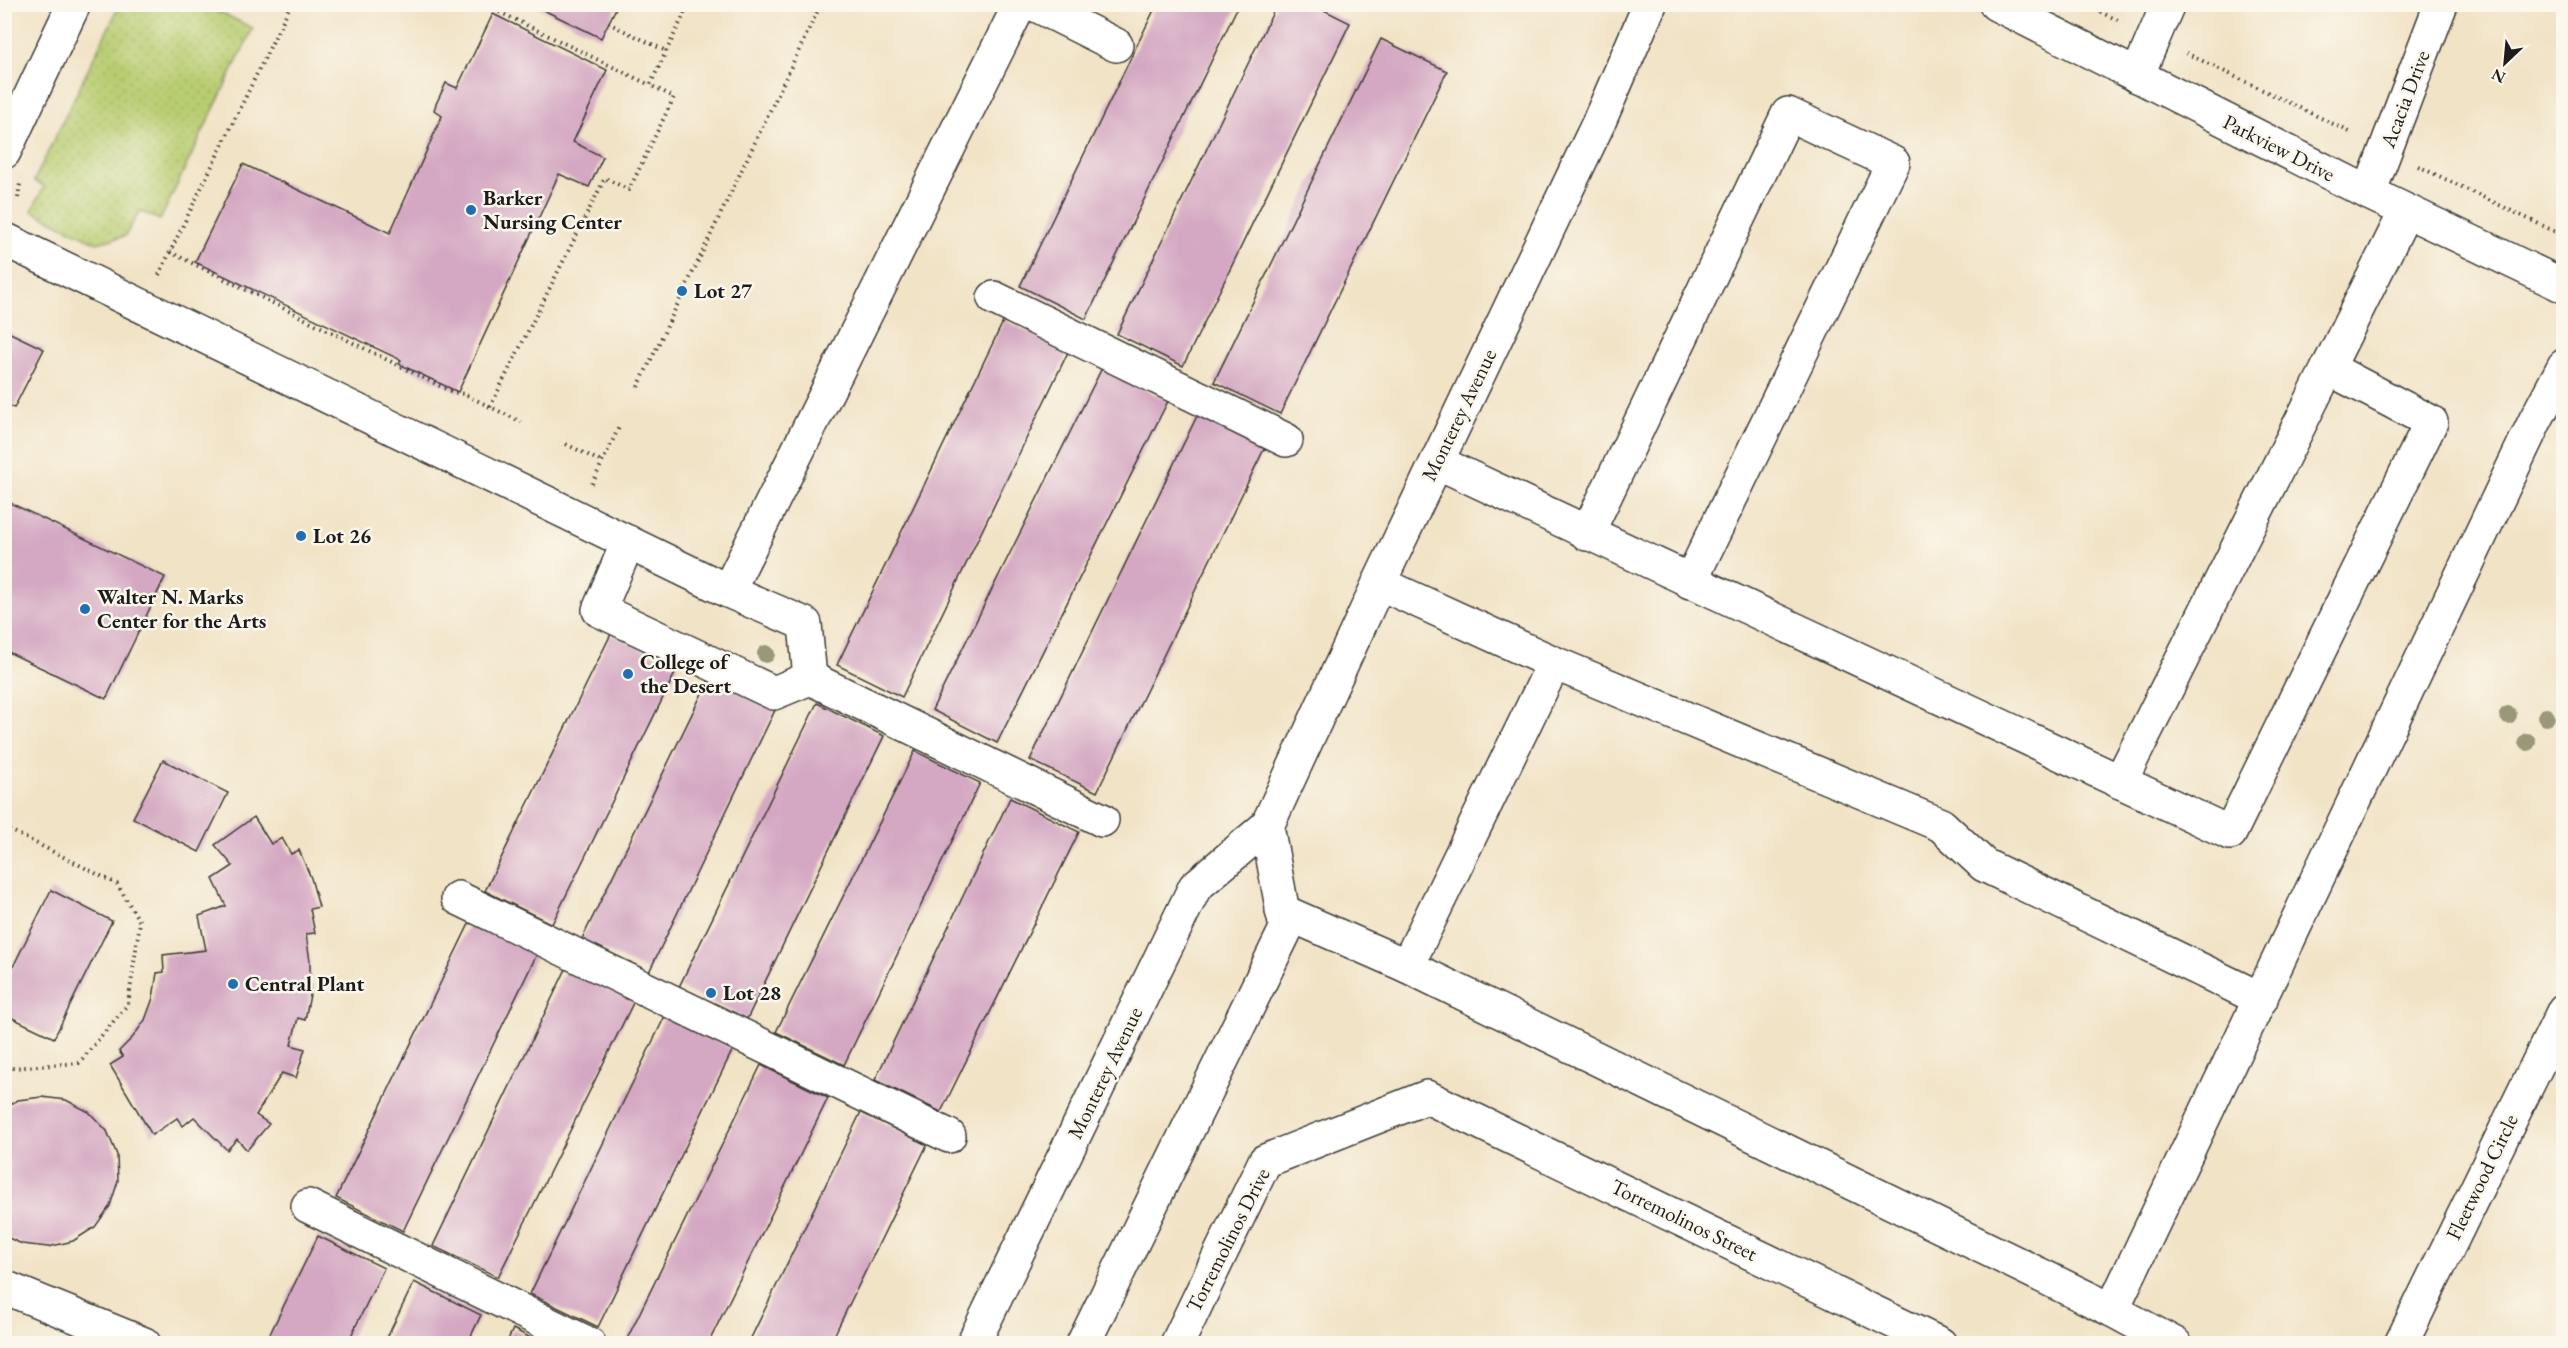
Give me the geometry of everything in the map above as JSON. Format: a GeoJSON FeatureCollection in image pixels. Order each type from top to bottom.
{"type":"FeatureCollection","features":[{"type":"Feature","properties":{"kind":"street"},"geometry":{"type":"LineString","coordinates":[[4,152],[74,4]]}},
{"type":"Feature","properties":{"kind":"street"},"geometry":{"type":"LineString","coordinates":[[728,591],[1020,4]]}},
{"type":"Feature","properties":{"kind":"street"},"geometry":{"type":"LineString","coordinates":[[1034,4],[1116,45]]}},
{"type":"Feature","properties":{"kind":"street","name":"Monterey Avenue"},"geometry":{"type":"LineString","coordinates":[[973,1344],[1195,887],[1267,826],[1379,583],[1598,124],[1650,4]]}},
{"type":"Feature","properties":{"kind":"street","name":"Parkview Drive"},"geometry":{"type":"LineString","coordinates":[[1996,4],[2368,193],[2564,286]]}},
{"type":"Feature","properties":{"kind":"street"},"geometry":{"type":"LineString","coordinates":[[2137,76],[2168,4]]}},
{"type":"Feature","properties":{"kind":"street","name":"Acacia Drive"},"geometry":{"type":"LineString","coordinates":[[2368,193],[2441,4]]}},
{"type":"Feature","properties":{"kind":"street"},"geometry":{"type":"LineString","coordinates":[[1587,534],[1788,114],[1819,128],[1893,163],[1690,582]]}},
{"type":"Feature","properties":{"kind":"street"},"geometry":{"type":"LineString","coordinates":[[2120,782],[2406,211]]}},
{"type":"Feature","properties":{"kind":"street"},"geometry":{"type":"LineString","coordinates":[[4,239],[728,591],[805,624],[810,678]]}},
{"type":"Feature","properties":{"kind":"street"},"geometry":{"type":"LineString","coordinates":[[994,298],[1286,440]]}},
{"type":"Feature","properties":{"kind":"street"},"geometry":{"type":"LineString","coordinates":[[2112,1310],[2535,421],[2564,366]]}},
{"type":"Feature","properties":{"kind":"street"},"geometry":{"type":"LineString","coordinates":[[1437,462],[2230,833],[2431,423],[2328,368]]}},
{"type":"Feature","properties":{"kind":"street"},"geometry":{"type":"LineString","coordinates":[[628,542],[599,610],[774,693],[810,678],[1102,820]]}},
{"type":"Feature","properties":{"kind":"street"},"geometry":{"type":"LineString","coordinates":[[1379,583],[1554,663],[1941,825],[1984,865],[2261,999]]}},
{"type":"Feature","properties":{"kind":"street"},"geometry":{"type":"LineString","coordinates":[[1407,966],[1554,663]]}},
{"type":"Feature","properties":{"kind":"street"},"geometry":{"type":"LineString","coordinates":[[1083,1344],[1286,929],[1267,826]]}},
{"type":"Feature","properties":{"kind":"street"},"geometry":{"type":"LineString","coordinates":[[458,898],[949,1136]]}},
{"type":"Feature","properties":{"kind":"street"},"geometry":{"type":"LineString","coordinates":[[1282,911],[1407,966],[2112,1310],[2175,1344]]}},
{"type":"Feature","properties":{"kind":"street","name":"Fleetwood Circle"},"geometry":{"type":"LineString","coordinates":[[2401,1344],[2564,1010]]}},
{"type":"Feature","properties":{"kind":"street","name":"Torremolinos Drive"},"geometry":{"type":"LineString","coordinates":[[1177,1344],[1265,1161],[1427,1097]]}},
{"type":"Feature","properties":{"kind":"street","name":"Torremolinos Street"},"geometry":{"type":"LineString","coordinates":[[1427,1097],[1940,1344]]}},
{"type":"Feature","properties":{"kind":"street"},"geometry":{"type":"LineString","coordinates":[[308,1206],[589,1344]]}},
{"type":"Feature","properties":{"kind":"street"},"geometry":{"type":"LineString","coordinates":[[4,1287],[144,1344]]}},
{"type":"Feature","properties":{"kind":"path"},"geometry":{"type":"LineString","coordinates":[[291,4],[170,252],[452,392],[464,394],[521,422]]}},
{"type":"Feature","properties":{"kind":"path"},"geometry":{"type":"LineString","coordinates":[[483,4],[675,97],[629,190],[605,178],[490,407]]}},
{"type":"Feature","properties":{"kind":"path"},"geometry":{"type":"LineString","coordinates":[[650,85],[689,4]]}},
{"type":"Feature","properties":{"kind":"path"},"geometry":{"type":"LineString","coordinates":[[638,387],[821,4]]}},
{"type":"Feature","properties":{"kind":"path"},"geometry":{"type":"LineString","coordinates":[[608,23],[666,51]]}},
{"type":"Feature","properties":{"kind":"path"},"geometry":{"type":"LineString","coordinates":[[2459,186],[2564,236]]}},
{"type":"Feature","properties":{"kind":"path"},"geometry":{"type":"LineString","coordinates":[[590,488],[620,425]]}},
{"type":"Feature","properties":{"kind":"path"},"geometry":{"type":"LineString","coordinates":[[566,444],[602,462]]}},
{"type":"Feature","properties":{"kind":"path"},"geometry":{"type":"LineString","coordinates":[[4,827],[117,884],[140,922],[128,1004],[79,1063],[12,1068],[4,1064]]}},
{"type":"Feature","properties":{"kind":"green space"},"geometry":{"type":"Polygon","coordinates":[[[120,4],[205,5],[253,28],[160,220],[140,211],[125,236],[97,243],[32,211],[44,186],[34,181],[120,4]]]}},
{"type":"Feature","properties":{"kind":"building"},"geometry":{"type":"Polygon","coordinates":[[[531,4],[618,4],[601,38],[531,4]]]}},
{"type":"Feature","properties":{"kind":"building"},"geometry":{"type":"Polygon","coordinates":[[[1157,4],[1239,4],[1086,319],[1020,286],[1157,4]]]}},
{"type":"Feature","properties":{"kind":"building"},"geometry":{"type":"Polygon","coordinates":[[[1277,4],[1312,4],[1350,23],[1183,366],[1117,334],[1277,4]]]}},
{"type":"Feature","properties":{"kind":"building","name":"Barker Nursing Center"},"geometry":{"type":"Polygon","coordinates":[[[493,14],[607,70],[573,142],[603,157],[589,187],[559,174],[458,392],[399,364],[401,360],[195,262],[243,164],[390,233],[442,116],[434,110],[436,104],[446,83],[457,88],[493,14]]]}},
{"type":"Feature","properties":{"kind":"building"},"geometry":{"type":"Polygon","coordinates":[[[1381,39],[1447,71],[1280,414],[1214,382],[1381,39]]]}},
{"type":"Feature","properties":{"kind":"building"},"geometry":{"type":"Polygon","coordinates":[[[1004,320],[1068,352],[902,697],[837,665],[1004,320]]]}},
{"type":"Feature","properties":{"kind":"building"},"geometry":{"type":"Polygon","coordinates":[[[4,330],[44,349],[14,408],[4,403],[4,330]]]}},
{"type":"Feature","properties":{"kind":"building"},"geometry":{"type":"Polygon","coordinates":[[[1102,368],[1168,401],[997,743],[932,710],[1102,368]]]}},
{"type":"Feature","properties":{"kind":"building"},"geometry":{"type":"Polygon","coordinates":[[[1198,414],[1265,447],[1097,792],[1030,760],[1198,414]]]}},
{"type":"Feature","properties":{"kind":"building","name":"Walter N. Marks Center for the Arts"},"geometry":{"type":"Polygon","coordinates":[[[4,500],[165,577],[106,699],[4,650],[4,500]]]}},
{"type":"Feature","properties":{"kind":"building"},"geometry":{"type":"Polygon","coordinates":[[[611,634],[678,667],[552,924],[485,891],[611,634]]]}},
{"type":"Feature","properties":{"kind":"building"},"geometry":{"type":"Polygon","coordinates":[[[711,675],[777,706],[649,972],[582,939],[711,675]]]}},
{"type":"Feature","properties":{"kind":"building"},"geometry":{"type":"Polygon","coordinates":[[[817,703],[884,736],[747,1019],[679,987],[817,703]]]}},
{"type":"Feature","properties":{"kind":"building"},"geometry":{"type":"Polygon","coordinates":[[[915,751],[980,783],[844,1065],[776,1032],[915,751]]]}},
{"type":"Feature","properties":{"kind":"building"},"geometry":{"type":"Polygon","coordinates":[[[163,760],[228,793],[199,852],[133,818],[163,760]]]}},
{"type":"Feature","properties":{"kind":"building"},"geometry":{"type":"Polygon","coordinates":[[[1010,798],[1079,832],[941,1112],[875,1080],[1010,798]]]}},
{"type":"Feature","properties":{"kind":"building","name":"Central Plant"},"geometry":{"type":"Polygon","coordinates":[[[254,817],[271,844],[282,838],[291,854],[299,850],[311,878],[319,907],[310,909],[315,933],[306,934],[310,961],[310,995],[305,1020],[298,1018],[291,1045],[305,1049],[296,1078],[282,1073],[256,1115],[269,1124],[247,1150],[237,1139],[227,1150],[194,1117],[183,1126],[177,1118],[152,1135],[110,1065],[123,1057],[119,1051],[145,1020],[153,998],[157,973],[164,972],[163,955],[206,950],[199,916],[226,906],[213,879],[233,866],[215,845],[254,817]]]}},
{"type":"Feature","properties":{"kind":"building"},"geometry":{"type":"Polygon","coordinates":[[[51,890],[112,921],[54,1038],[4,1014],[4,985],[51,890]]]}},
{"type":"Feature","properties":{"kind":"building"},"geometry":{"type":"Polygon","coordinates":[[[470,922],[537,954],[403,1231],[336,1198],[470,922]]]}},
{"type":"Feature","properties":{"kind":"building"},"geometry":{"type":"Polygon","coordinates":[[[566,969],[634,1001],[498,1277],[433,1246],[566,969]]]}},
{"type":"Feature","properties":{"kind":"building"},"geometry":{"type":"Polygon","coordinates":[[[665,1016],[733,1049],[598,1327],[530,1294],[665,1016]]]}},
{"type":"Feature","properties":{"kind":"building"},"geometry":{"type":"Polygon","coordinates":[[[761,1065],[828,1098],[708,1344],[631,1344],[626,1341],[761,1065]]]}},
{"type":"Feature","properties":{"kind":"building"},"geometry":{"type":"Polygon","coordinates":[[[42,1097],[66,1100],[89,1112],[107,1131],[117,1155],[118,1181],[110,1206],[95,1227],[73,1241],[48,1247],[22,1244],[4,1236],[4,1108],[18,1100],[42,1097]]]}},
{"type":"Feature","properties":{"kind":"building"},"geometry":{"type":"Polygon","coordinates":[[[861,1112],[927,1145],[830,1344],[748,1344],[861,1112]]]}},
{"type":"Feature","properties":{"kind":"building"},"geometry":{"type":"Polygon","coordinates":[[[318,1236],[384,1268],[347,1344],[265,1344],[318,1236]]]}},
{"type":"Feature","properties":{"kind":"building"},"geometry":{"type":"Polygon","coordinates":[[[414,1282],[481,1315],[467,1344],[384,1344],[414,1282]]]}},
{"type":"Feature","properties":{"kind":"building"},"geometry":{"type":"Polygon","coordinates":[[[513,1329],[543,1344],[506,1344],[513,1329]]]}},
{"type":"Feature","properties":{"kind":"place","name":"Barker Nursing Center"},"geometry":{"type":"Point","coordinates":[471,210]}},
{"type":"Feature","properties":{"kind":"place","name":"Lot 27"},"geometry":{"type":"Point","coordinates":[682,291]}},
{"type":"Feature","properties":{"kind":"place","name":"Lot 26"},"geometry":{"type":"Point","coordinates":[301,536]}},
{"type":"Feature","properties":{"kind":"place","name":"Walter N. Marks Center for the Arts"},"geometry":{"type":"Point","coordinates":[85,609]}},
{"type":"Feature","properties":{"kind":"place","name":"College of the Desert"},"geometry":{"type":"Point","coordinates":[628,674]}},
{"type":"Feature","properties":{"kind":"place","name":"Central Plant"},"geometry":{"type":"Point","coordinates":[233,984]}},
{"type":"Feature","properties":{"kind":"place","name":"Lot 28"},"geometry":{"type":"Point","coordinates":[711,993]}}]}
